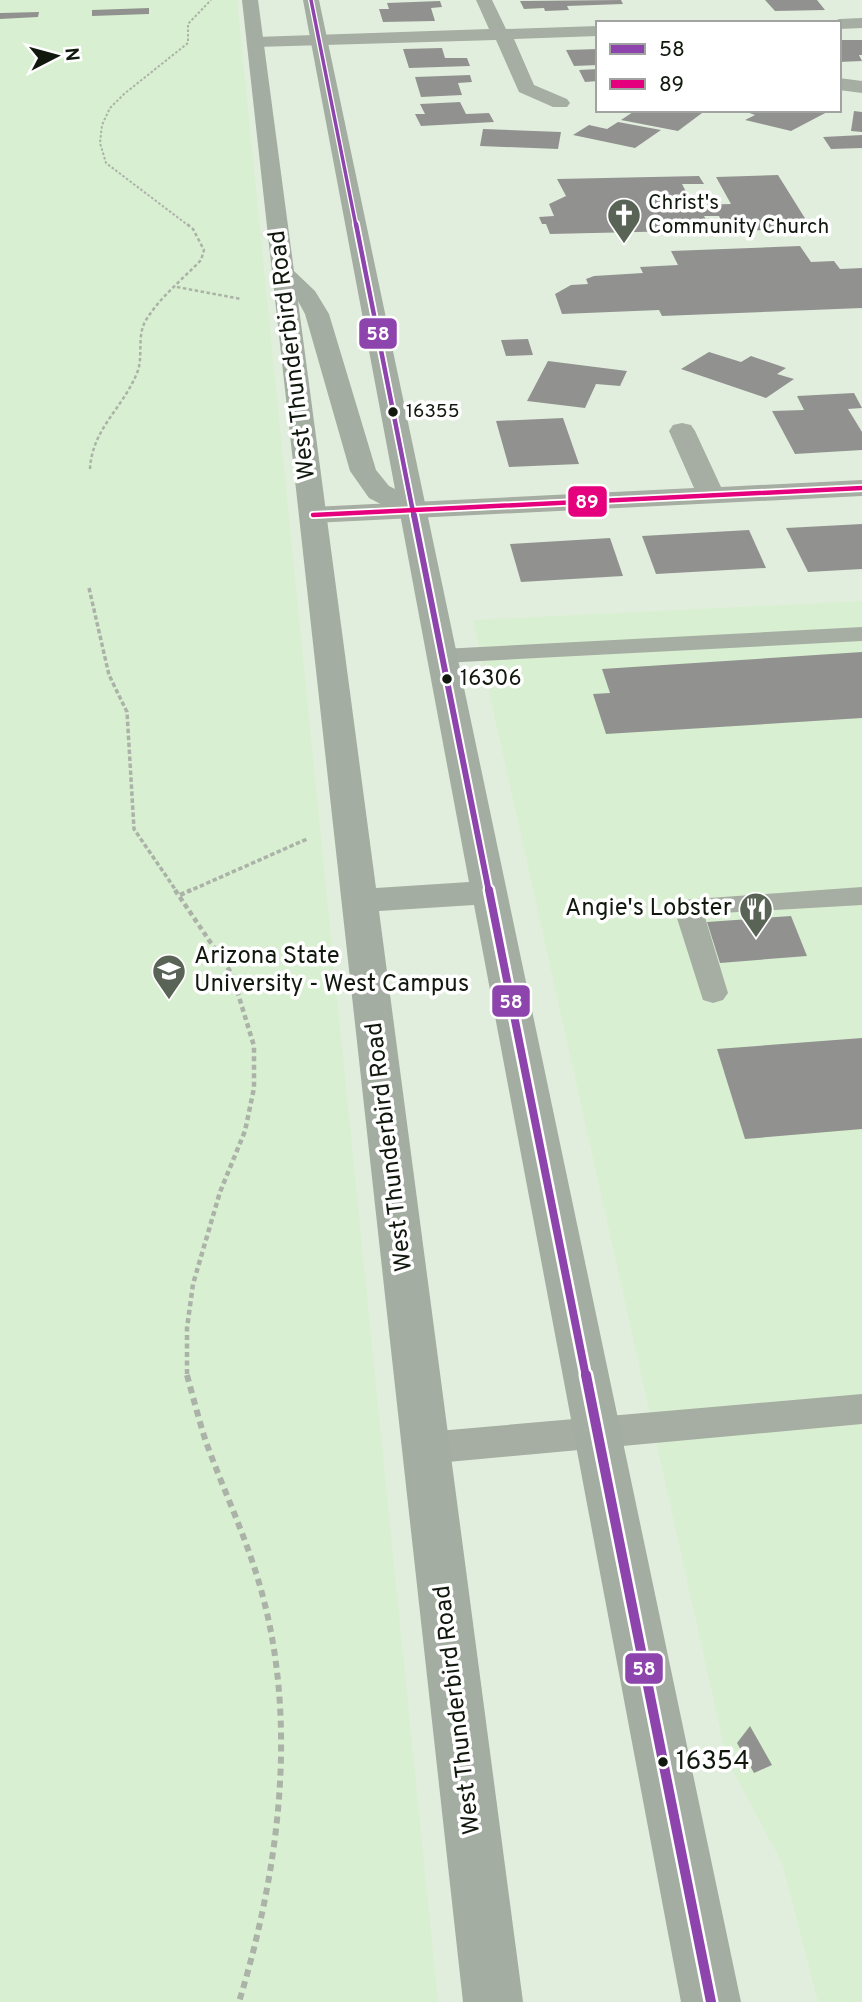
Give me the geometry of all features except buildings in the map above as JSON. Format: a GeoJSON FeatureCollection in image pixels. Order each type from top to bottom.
{"type":"FeatureCollection","features":[{"type":"Feature","properties":{"kind":"main road","name":"West Thunderbird Road"},"geometry":{"type":"LineString","coordinates":[[250,0],[493,2002]]}},
{"type":"Feature","properties":{"kind":"main road"},"geometry":{"type":"LineString","coordinates":[[311,0],[711,2002]]}},
{"type":"Feature","properties":{"kind":"main road"},"geometry":{"type":"LineString","coordinates":[[284,274],[307,296],[317,314],[363,471],[379,492],[414,510]]}},
{"type":"Feature","properties":{"kind":"main road"},"geometry":{"type":"LineString","coordinates":[[360,901],[489,892]]}},
{"type":"Feature","properties":{"kind":"street"},"geometry":{"type":"LineString","coordinates":[[484,0],[526,88],[560,103]]}},
{"type":"Feature","properties":{"kind":"street"},"geometry":{"type":"LineString","coordinates":[[841,24],[862,23]]}},
{"type":"Feature","properties":{"kind":"street"},"geometry":{"type":"LineString","coordinates":[[256,42],[596,32]]}},
{"type":"Feature","properties":{"kind":"street"},"geometry":{"type":"LineString","coordinates":[[841,84],[862,87]]}},
{"type":"Feature","properties":{"kind":"street"},"geometry":{"type":"LineString","coordinates":[[682,431],[711,496]]}},
{"type":"Feature","properties":{"kind":"street"},"geometry":{"type":"LineString","coordinates":[[313,516],[862,488]]}},
{"type":"Feature","properties":{"kind":"lane"},"geometry":{"type":"LineString","coordinates":[[442,656],[862,634]]}},
{"type":"Feature","properties":{"kind":"lane"},"geometry":{"type":"LineString","coordinates":[[713,993],[689,912],[692,906],[857,899]]}},
{"type":"Feature","properties":{"kind":"lane"},"geometry":{"type":"LineString","coordinates":[[426,1448],[862,1409]]}},
{"type":"Feature","properties":{"kind":"path"},"geometry":{"type":"LineString","coordinates":[[90,469],[89,456],[93,442],[137,374],[143,324],[153,309],[201,260],[204,250],[193,229],[106,163],[102,155],[101,127],[111,104],[188,43],[188,23],[211,0]]}},
{"type":"Feature","properties":{"kind":"path"},"geometry":{"type":"LineString","coordinates":[[177,287],[241,299]]}},
{"type":"Feature","properties":{"kind":"path"},"geometry":{"type":"LineString","coordinates":[[89,588],[109,675],[127,712],[134,829],[232,974],[254,1046],[254,1088],[245,1131],[220,1192],[193,1284],[186,1372],[206,1441],[239,1524],[263,1596],[274,1646],[280,1773],[274,1847],[254,1952],[239,2002]]}},
{"type":"Feature","properties":{"kind":"path"},"geometry":{"type":"LineString","coordinates":[[180,895],[311,837]]}},
{"type":"Feature","properties":{"kind":"shaded area","name":"Arizona State University - West Campus"},"geometry":{"type":"Polygon","coordinates":[[[0,0],[237,0],[438,2002],[0,2002],[0,0]]]}},
{"type":"Feature","properties":{"kind":"shaded area"},"geometry":{"type":"Polygon","coordinates":[[[862,601],[862,2002],[818,2002],[782,1863],[727,1760],[473,620],[862,601]]]}},
{"type":"Feature","properties":{"kind":"transit line","name":"58"},"geometry":{"type":"LineString","coordinates":[[311,0],[711,2002]]}},
{"type":"Feature","properties":{"kind":"transit line","name":"89"},"geometry":{"type":"LineString","coordinates":[[313,515],[862,488]]}},
{"type":"Feature","properties":{"kind":"place","name":"Christ's Community Church"},"geometry":{"type":"Point","coordinates":[624,245]}},
{"type":"Feature","properties":{"kind":"place","name":"16355"},"geometry":{"type":"Point","coordinates":[393,412]}},
{"type":"Feature","properties":{"kind":"place","name":"16306"},"geometry":{"type":"Point","coordinates":[447,679]}},
{"type":"Feature","properties":{"kind":"place","name":"Angie's Lobster"},"geometry":{"type":"Point","coordinates":[756,939]}},
{"type":"Feature","properties":{"kind":"place","name":"Arizona State University - West Campus"},"geometry":{"type":"Point","coordinates":[169,1001]}},
{"type":"Feature","properties":{"kind":"place","name":"16354"},"geometry":{"type":"Point","coordinates":[663,1762]}}]}
